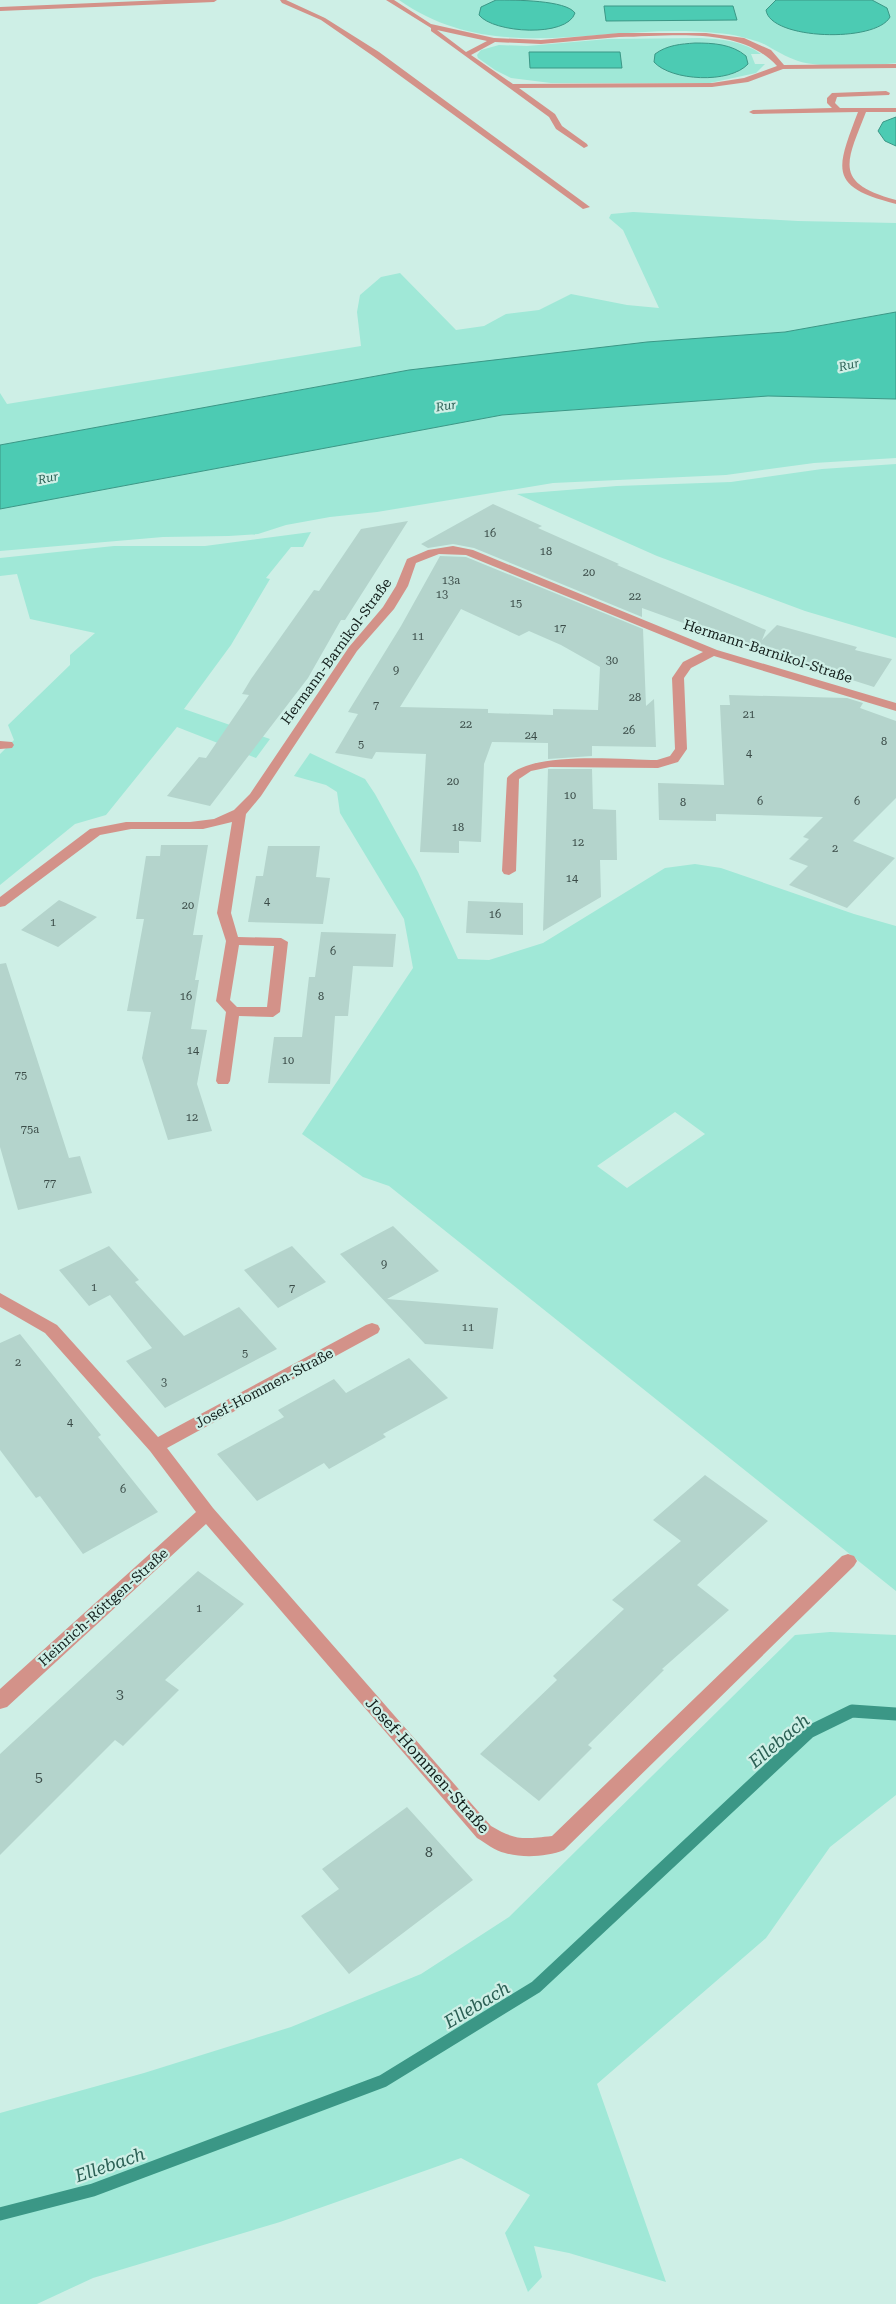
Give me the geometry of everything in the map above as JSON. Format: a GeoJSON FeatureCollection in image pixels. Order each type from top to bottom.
{"type":"FeatureCollection","features":[{"type":"Feature","properties":{"kind":"street","name":"Hermann-Barnikol-Straße"},"geometry":{"type":"LineString","coordinates":[[0,903],[95,832],[112,827],[136,825],[208,825],[226,820],[240,812],[255,796],[353,649],[372,630],[407,578],[411,561],[424,554],[444,549],[457,549],[468,552],[713,652],[896,707]]}},
{"type":"Feature","properties":{"kind":"street"},"geometry":{"type":"LineString","coordinates":[[509,871],[513,778],[527,768],[550,763],[658,764],[674,759],[681,749],[678,678],[687,664],[713,652]]}},
{"type":"Feature","properties":{"kind":"street"},"geometry":{"type":"LineString","coordinates":[[233,941],[281,942],[273,1012],[234,1011],[223,1001],[233,941],[224,913],[240,812]]}},
{"type":"Feature","properties":{"kind":"street"},"geometry":{"type":"LineString","coordinates":[[223,1081],[234,1011]]}},
{"type":"Feature","properties":{"kind":"street","name":"Josef-Hommen-Straße"},"geometry":{"type":"LineString","coordinates":[[0,1299],[51,1329],[156,1446],[206,1513],[484,1832],[506,1845],[528,1847],[557,1844],[848,1562]]}},
{"type":"Feature","properties":{"kind":"street","name":"Josef-Hommen-Straße"},"geometry":{"type":"LineString","coordinates":[[156,1446],[372,1329]]}},
{"type":"Feature","properties":{"kind":"street","name":"Heinrich-Röttgen-Straße"},"geometry":{"type":"LineString","coordinates":[[0,1701],[206,1513]]}},
{"type":"Feature","properties":{"kind":"lane"},"geometry":{"type":"LineString","coordinates":[[0,9],[214,0]]}},
{"type":"Feature","properties":{"kind":"lane"},"geometry":{"type":"LineString","coordinates":[[283,0],[323,19],[376,54],[586,207]]}},
{"type":"Feature","properties":{"kind":"lane"},"geometry":{"type":"LineString","coordinates":[[389,0],[429,26],[466,55],[552,116],[559,127],[584,146]]}},
{"type":"Feature","properties":{"kind":"lane"},"geometry":{"type":"LineString","coordinates":[[429,26],[494,40],[541,42],[619,35],[706,35],[741,40],[768,52],[782,67]]}},
{"type":"Feature","properties":{"kind":"lane"},"geometry":{"type":"LineString","coordinates":[[466,55],[494,40]]}},
{"type":"Feature","properties":{"kind":"lane"},"geometry":{"type":"LineString","coordinates":[[510,86],[712,85],[745,80],[782,67],[896,66]]}},
{"type":"Feature","properties":{"kind":"lane"},"geometry":{"type":"LineString","coordinates":[[838,111],[831,103],[831,98],[835,95],[844,93],[886,93]]}},
{"type":"Feature","properties":{"kind":"lane"},"geometry":{"type":"LineString","coordinates":[[863,110],[844,162],[845,172],[852,186],[869,194],[896,202]]}},
{"type":"Feature","properties":{"kind":"lane"},"geometry":{"type":"LineString","coordinates":[[753,112],[896,110]]}},
{"type":"Feature","properties":{"kind":"shaded area"},"geometry":{"type":"Polygon","coordinates":[[[399,0],[896,0],[896,63],[847,66],[807,63],[789,58],[753,40],[735,35],[716,33],[634,32],[553,38],[514,38],[475,33],[436,21],[399,0]]]}},
{"type":"Feature","properties":{"kind":"shaded area"},"geometry":{"type":"Polygon","coordinates":[[[699,38],[724,40],[747,46],[761,54],[751,54],[755,64],[765,64],[756,73],[710,83],[551,83],[511,78],[495,70],[478,58],[477,55],[481,50],[499,45],[527,46],[608,39],[699,38]],[[685,43],[664,70],[692,77],[720,76],[738,72],[741,52],[716,44],[685,43]]]}},
{"type":"Feature","properties":{"kind":"shaded area"},"geometry":{"type":"Polygon","coordinates":[[[633,212],[798,221],[896,223],[896,312],[785,332],[409,370],[0,445],[0,393],[7,404],[361,346],[357,312],[360,295],[381,277],[400,273],[456,330],[484,326],[506,314],[539,310],[571,294],[627,305],[659,308],[623,230],[609,218],[611,214],[633,212]]]}},
{"type":"Feature","properties":{"kind":"shaded area"},"geometry":{"type":"Polygon","coordinates":[[[768,396],[896,399],[896,458],[814,463],[726,475],[553,483],[377,512],[330,517],[286,525],[258,534],[163,537],[0,551],[0,509],[502,415],[768,396]]]}},
{"type":"Feature","properties":{"kind":"shaded area"},"geometry":{"type":"Polygon","coordinates":[[[896,464],[896,638],[805,611],[657,556],[517,494],[617,486],[731,482],[822,469],[896,464]]]}},
{"type":"Feature","properties":{"kind":"shaded area"},"geometry":{"type":"Polygon","coordinates":[[[311,532],[303,547],[291,547],[266,578],[270,579],[231,645],[184,709],[270,739],[256,758],[177,727],[106,815],[75,824],[0,885],[0,754],[14,740],[8,725],[70,665],[70,655],[95,633],[30,619],[17,574],[0,576],[0,558],[114,546],[205,546],[311,532]]]}},
{"type":"Feature","properties":{"kind":"shaded area"},"geometry":{"type":"Polygon","coordinates":[[[310,753],[365,779],[418,872],[458,959],[489,960],[543,943],[665,868],[695,864],[721,868],[854,914],[896,926],[896,1591],[389,1186],[363,1177],[302,1134],[413,968],[404,919],[340,813],[337,792],[326,785],[294,776],[310,753]],[[675,1112],[597,1166],[627,1188],[705,1134],[675,1112]]]}},
{"type":"Feature","properties":{"kind":"shaded area"},"geometry":{"type":"Polygon","coordinates":[[[830,1632],[896,1635],[896,1795],[830,1847],[766,1938],[597,2084],[666,2282],[569,2253],[534,2246],[542,2277],[528,2292],[505,2233],[530,2195],[461,2158],[280,2222],[93,2278],[37,2304],[0,2304],[0,2113],[144,2073],[291,2027],[421,1974],[509,1917],[795,1635],[830,1632]]]}},
{"type":"Feature","properties":{"kind":"water"},"geometry":{"type":"Polygon","coordinates":[[[496,0],[551,3],[562,5],[575,13],[569,21],[559,26],[545,29],[513,29],[499,26],[479,15],[481,7],[496,0]]]}},
{"type":"Feature","properties":{"kind":"water"},"geometry":{"type":"Polygon","coordinates":[[[776,0],[872,0],[887,8],[890,17],[881,25],[865,31],[846,34],[803,32],[785,27],[772,20],[766,10],[776,0]]]}},
{"type":"Feature","properties":{"kind":"water"},"geometry":{"type":"Polygon","coordinates":[[[604,6],[733,6],[737,20],[606,21],[604,6]]]}},
{"type":"Feature","properties":{"kind":"water"},"geometry":{"type":"Polygon","coordinates":[[[695,43],[715,44],[735,49],[746,56],[748,64],[728,75],[701,78],[673,73],[654,62],[655,54],[664,49],[695,43]]]}},
{"type":"Feature","properties":{"kind":"water"},"geometry":{"type":"Polygon","coordinates":[[[529,52],[620,52],[622,68],[530,68],[529,52]]]}},
{"type":"Feature","properties":{"kind":"water"},"geometry":{"type":"Polygon","coordinates":[[[896,117],[896,146],[885,141],[878,131],[883,122],[896,117]]]}},
{"type":"Feature","properties":{"kind":"water","name":"Rur"},"geometry":{"type":"Polygon","coordinates":[[[896,312],[896,399],[768,396],[502,415],[0,509],[0,445],[409,370],[647,342],[785,332],[896,312]]]}},
{"type":"Feature","properties":{"kind":"building"},"geometry":{"type":"Polygon","coordinates":[[[493,504],[542,526],[538,528],[619,564],[617,565],[766,630],[762,640],[777,625],[857,647],[855,650],[892,659],[874,687],[758,650],[642,608],[642,617],[474,548],[453,544],[428,548],[421,544],[493,504]]]}},
{"type":"Feature","properties":{"kind":"building"},"geometry":{"type":"Polygon","coordinates":[[[408,521],[345,620],[341,620],[308,678],[210,806],[167,796],[199,757],[206,758],[249,695],[242,694],[251,679],[314,590],[319,591],[361,529],[408,521]]]}},
{"type":"Feature","properties":{"kind":"building"},"geometry":{"type":"Polygon","coordinates":[[[440,556],[466,557],[643,629],[646,706],[654,699],[656,747],[592,746],[592,756],[548,759],[548,743],[492,742],[484,764],[481,842],[459,841],[459,853],[420,852],[426,754],[376,752],[372,759],[335,753],[358,714],[348,712],[401,626],[440,556]],[[461,609],[400,707],[488,709],[488,713],[553,715],[553,709],[598,710],[600,667],[561,645],[529,631],[519,636],[461,609]]]}},
{"type":"Feature","properties":{"kind":"building"},"geometry":{"type":"Polygon","coordinates":[[[729,695],[847,698],[863,703],[860,708],[896,721],[896,798],[853,841],[895,858],[847,908],[789,885],[808,866],[789,859],[809,839],[803,837],[823,817],[716,814],[716,821],[659,820],[658,783],[724,785],[720,705],[730,705],[729,695]]]}},
{"type":"Feature","properties":{"kind":"building"},"geometry":{"type":"Polygon","coordinates":[[[548,769],[592,769],[593,809],[616,810],[617,860],[600,860],[601,897],[543,931],[548,769]]]}},
{"type":"Feature","properties":{"kind":"building"},"geometry":{"type":"Polygon","coordinates":[[[161,845],[208,845],[193,935],[203,935],[195,980],[199,980],[191,1029],[207,1030],[197,1084],[212,1131],[168,1140],[142,1058],[151,1012],[127,1011],[144,919],[136,919],[146,856],[160,856],[161,845]]]}},
{"type":"Feature","properties":{"kind":"building"},"geometry":{"type":"Polygon","coordinates":[[[268,846],[320,846],[316,877],[330,878],[323,924],[248,922],[256,876],[263,876],[268,846]]]}},
{"type":"Feature","properties":{"kind":"building"},"geometry":{"type":"Polygon","coordinates":[[[59,900],[97,917],[58,947],[21,930],[59,900]]]}},
{"type":"Feature","properties":{"kind":"building"},"geometry":{"type":"Polygon","coordinates":[[[468,901],[523,903],[523,935],[466,933],[468,901]]]}},
{"type":"Feature","properties":{"kind":"building"},"geometry":{"type":"Polygon","coordinates":[[[321,932],[396,934],[393,967],[353,966],[348,1016],[335,1016],[330,1084],[268,1083],[274,1037],[302,1037],[309,977],[315,977],[321,932]]]}},
{"type":"Feature","properties":{"kind":"building"},"geometry":{"type":"Polygon","coordinates":[[[6,963],[69,1158],[80,1156],[92,1193],[18,1210],[0,1147],[0,964],[6,963]]]}},
{"type":"Feature","properties":{"kind":"building"},"geometry":{"type":"Polygon","coordinates":[[[393,1226],[439,1271],[387,1299],[498,1308],[493,1349],[425,1344],[340,1254],[393,1226]]]}},
{"type":"Feature","properties":{"kind":"building"},"geometry":{"type":"Polygon","coordinates":[[[109,1246],[139,1280],[135,1282],[184,1336],[239,1307],[277,1349],[165,1408],[126,1361],[152,1348],[110,1295],[89,1306],[59,1270],[109,1246]]]}},
{"type":"Feature","properties":{"kind":"building"},"geometry":{"type":"Polygon","coordinates":[[[292,1246],[326,1282],[278,1308],[244,1270],[292,1246]]]}},
{"type":"Feature","properties":{"kind":"building"},"geometry":{"type":"Polygon","coordinates":[[[20,1334],[101,1435],[98,1437],[158,1512],[83,1554],[40,1496],[36,1498],[0,1450],[0,1343],[20,1334]]]}},
{"type":"Feature","properties":{"kind":"building"},"geometry":{"type":"Polygon","coordinates":[[[409,1358],[448,1398],[383,1434],[386,1437],[329,1469],[324,1463],[257,1501],[217,1454],[284,1417],[278,1410],[334,1379],[346,1393],[409,1358]]]}},
{"type":"Feature","properties":{"kind":"building"},"geometry":{"type":"Polygon","coordinates":[[[705,1475],[768,1521],[697,1585],[729,1610],[662,1669],[664,1670],[588,1745],[592,1748],[539,1801],[480,1754],[557,1680],[553,1676],[624,1609],[612,1600],[681,1541],[653,1520],[705,1475]]]}},
{"type":"Feature","properties":{"kind":"building"},"geometry":{"type":"Polygon","coordinates":[[[198,1571],[244,1604],[165,1680],[179,1690],[123,1746],[115,1740],[0,1855],[0,1754],[198,1571]]]}},
{"type":"Feature","properties":{"kind":"building"},"geometry":{"type":"Polygon","coordinates":[[[407,1807],[473,1880],[349,1974],[301,1916],[339,1889],[322,1869],[407,1807]]]}},
{"type":"Feature","properties":{"kind":"waterway","name":"Ellebach"},"geometry":{"type":"LineString","coordinates":[[0,2214],[93,2190],[383,2081],[536,1987],[809,1732],[852,1711],[896,1714]]}}]}
